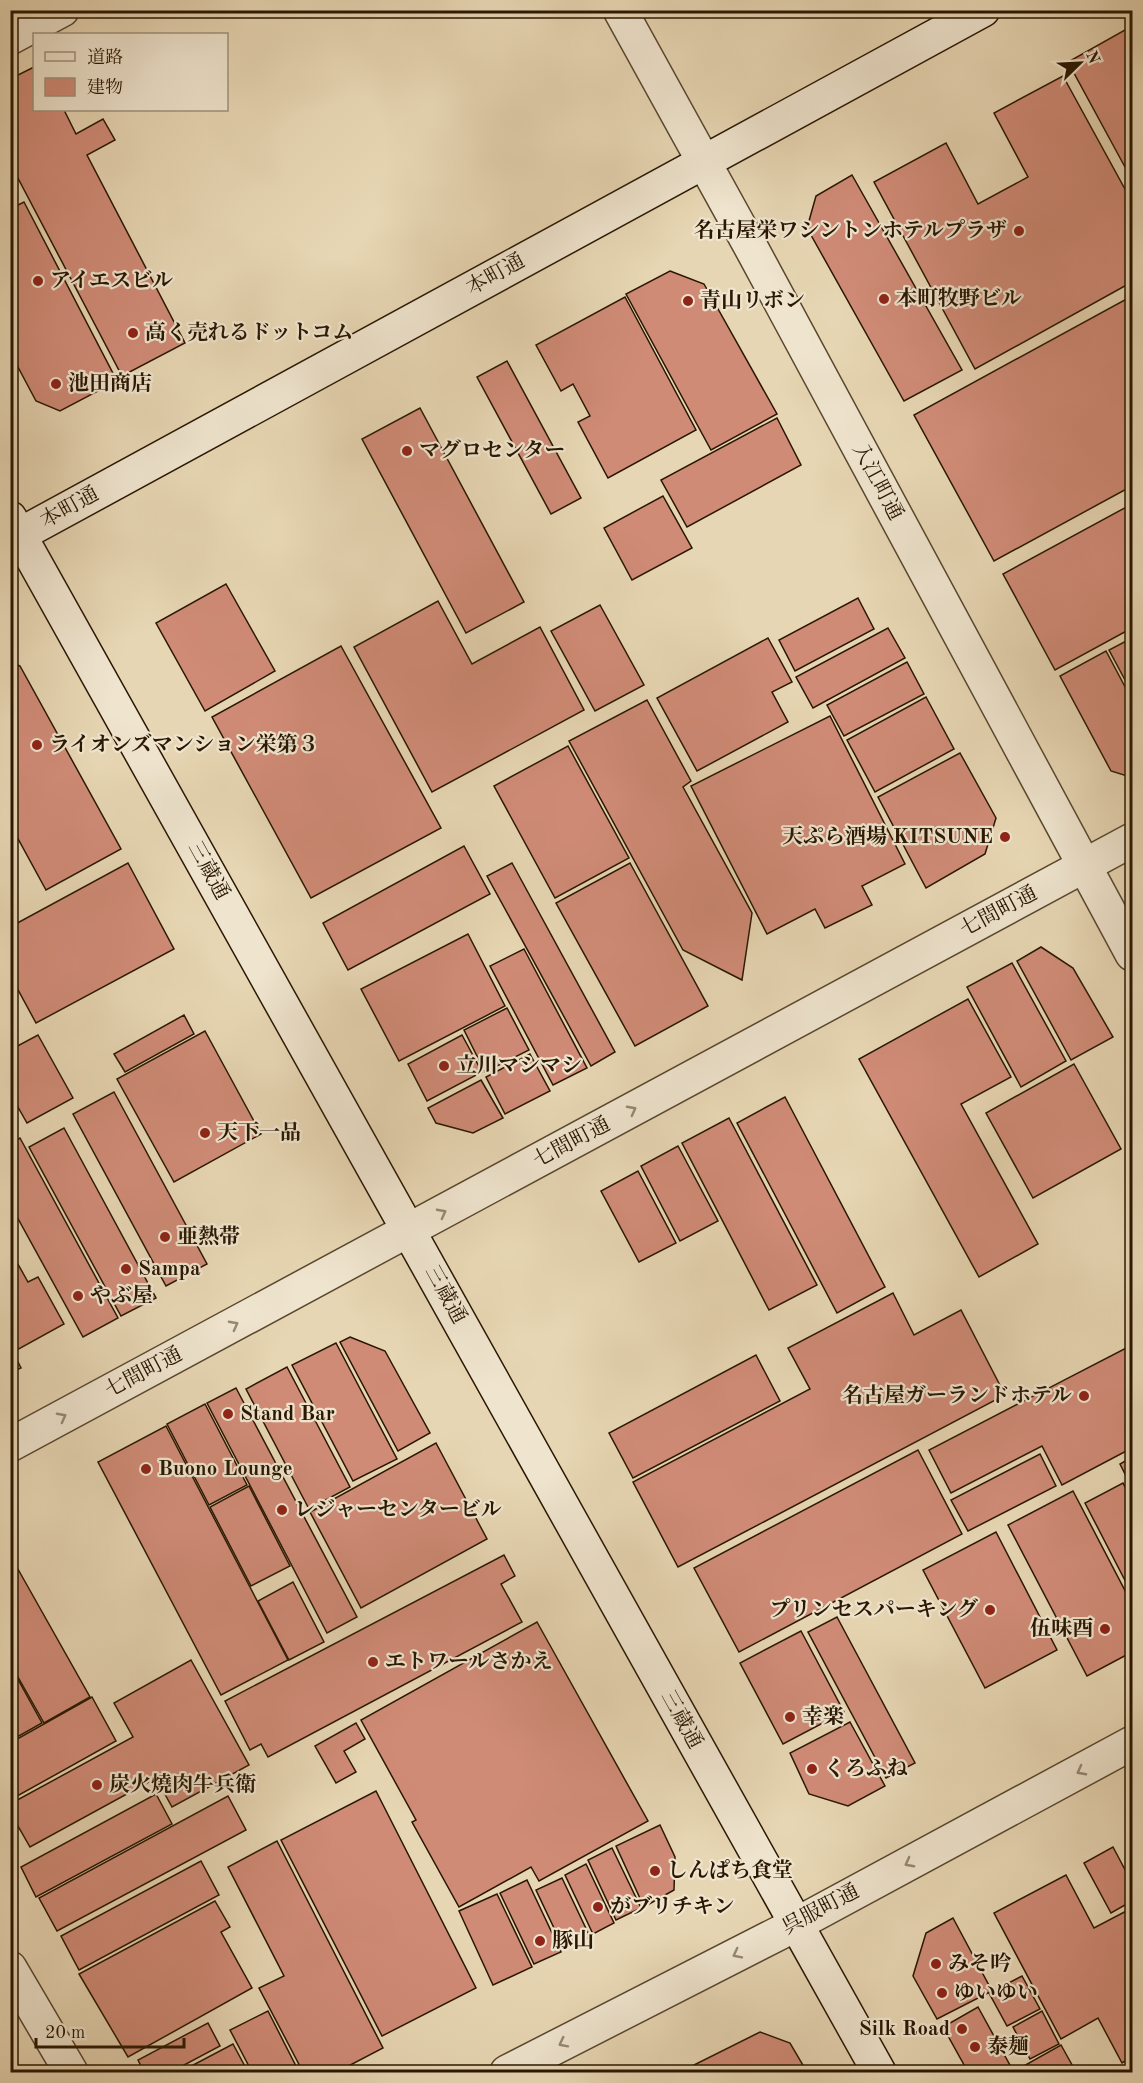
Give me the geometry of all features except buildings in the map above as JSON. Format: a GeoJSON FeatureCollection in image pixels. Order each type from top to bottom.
{"type":"FeatureCollection","features":[{"type":"Feature","properties":{"kind":"street"},"geometry":{"type":"LineString","coordinates":[[10,38],[62,10]]}},
{"type":"Feature","properties":{"kind":"street","name":"入江町通"},"geometry":{"type":"LineString","coordinates":[[620,10],[704,161],[1132,954]]}},
{"type":"Feature","properties":{"kind":"street","name":"本町通"},"geometry":{"type":"LineString","coordinates":[[14,531],[983,10]]}},
{"type":"Feature","properties":{"kind":"street","name":"三蔵通"},"geometry":{"type":"LineString","coordinates":[[14,531],[409,1231],[879,2073]]}},
{"type":"Feature","properties":{"kind":"street","name":"七間町通"},"geometry":{"type":"LineString","coordinates":[[10,1445],[1132,840]]}},
{"type":"Feature","properties":{"kind":"street","name":"呉服町通"},"geometry":{"type":"LineString","coordinates":[[507,2073],[795,1924],[1132,1743]]}},
{"type":"Feature","properties":{"kind":"street"},"geometry":{"type":"LineString","coordinates":[[10,1968],[71,2073]]}},
{"type":"Feature","properties":{"kind":"place","name":"名古屋栄ワシントンホテルプラザ"},"geometry":{"type":"Point","coordinates":[1019,231]}},
{"type":"Feature","properties":{"kind":"place","name":"アイエスビル"},"geometry":{"type":"Point","coordinates":[38,281]}},
{"type":"Feature","properties":{"kind":"place","name":"本町牧野ビル"},"geometry":{"type":"Point","coordinates":[884,299]}},
{"type":"Feature","properties":{"kind":"place","name":"青山リボン"},"geometry":{"type":"Point","coordinates":[688,301]}},
{"type":"Feature","properties":{"kind":"place","name":"高く売れるドットコム"},"geometry":{"type":"Point","coordinates":[133,333]}},
{"type":"Feature","properties":{"kind":"place","name":"池田商店"},"geometry":{"type":"Point","coordinates":[56,384]}},
{"type":"Feature","properties":{"kind":"place","name":"マグロセンター"},"geometry":{"type":"Point","coordinates":[407,451]}},
{"type":"Feature","properties":{"kind":"place","name":"ライオンズマンション栄第３"},"geometry":{"type":"Point","coordinates":[37,745]}},
{"type":"Feature","properties":{"kind":"place","name":"天ぷら酒場 KITSUNE"},"geometry":{"type":"Point","coordinates":[1005,837]}},
{"type":"Feature","properties":{"kind":"place","name":"立川マシマシ"},"geometry":{"type":"Point","coordinates":[444,1066]}},
{"type":"Feature","properties":{"kind":"place","name":"天下一品"},"geometry":{"type":"Point","coordinates":[205,1133]}},
{"type":"Feature","properties":{"kind":"place","name":"亜熱帯"},"geometry":{"type":"Point","coordinates":[165,1237]}},
{"type":"Feature","properties":{"kind":"place","name":"Sampa"},"geometry":{"type":"Point","coordinates":[126,1269]}},
{"type":"Feature","properties":{"kind":"place","name":"やぶ屋"},"geometry":{"type":"Point","coordinates":[78,1296]}},
{"type":"Feature","properties":{"kind":"place","name":"名古屋ガーランドホテル"},"geometry":{"type":"Point","coordinates":[1084,1396]}},
{"type":"Feature","properties":{"kind":"place","name":"Stand Bar"},"geometry":{"type":"Point","coordinates":[228,1414]}},
{"type":"Feature","properties":{"kind":"place","name":"Buono Lounge"},"geometry":{"type":"Point","coordinates":[146,1469]}},
{"type":"Feature","properties":{"kind":"place","name":"レジャーセンタービル"},"geometry":{"type":"Point","coordinates":[282,1510]}},
{"type":"Feature","properties":{"kind":"place","name":"プリンセスパーキング"},"geometry":{"type":"Point","coordinates":[990,1610]}},
{"type":"Feature","properties":{"kind":"place","name":"伍味酉"},"geometry":{"type":"Point","coordinates":[1105,1629]}},
{"type":"Feature","properties":{"kind":"place","name":"エトワールさかえ"},"geometry":{"type":"Point","coordinates":[373,1662]}},
{"type":"Feature","properties":{"kind":"place","name":"幸楽"},"geometry":{"type":"Point","coordinates":[790,1717]}},
{"type":"Feature","properties":{"kind":"place","name":"くろふね"},"geometry":{"type":"Point","coordinates":[812,1769]}},
{"type":"Feature","properties":{"kind":"place","name":"炭火燒肉牛兵衛"},"geometry":{"type":"Point","coordinates":[97,1785]}},
{"type":"Feature","properties":{"kind":"place","name":"しんぱち食堂"},"geometry":{"type":"Point","coordinates":[655,1871]}},
{"type":"Feature","properties":{"kind":"place","name":"がブリチキン"},"geometry":{"type":"Point","coordinates":[598,1907]}},
{"type":"Feature","properties":{"kind":"place","name":"豚山"},"geometry":{"type":"Point","coordinates":[540,1941]}},
{"type":"Feature","properties":{"kind":"place","name":"みそ吟"},"geometry":{"type":"Point","coordinates":[936,1964]}},
{"type":"Feature","properties":{"kind":"place","name":"ゆいゆい"},"geometry":{"type":"Point","coordinates":[942,1993]}},
{"type":"Feature","properties":{"kind":"place","name":"Silk Road"},"geometry":{"type":"Point","coordinates":[962,2029]}},
{"type":"Feature","properties":{"kind":"place","name":"泰麺"},"geometry":{"type":"Point","coordinates":[975,2047]}}]}
